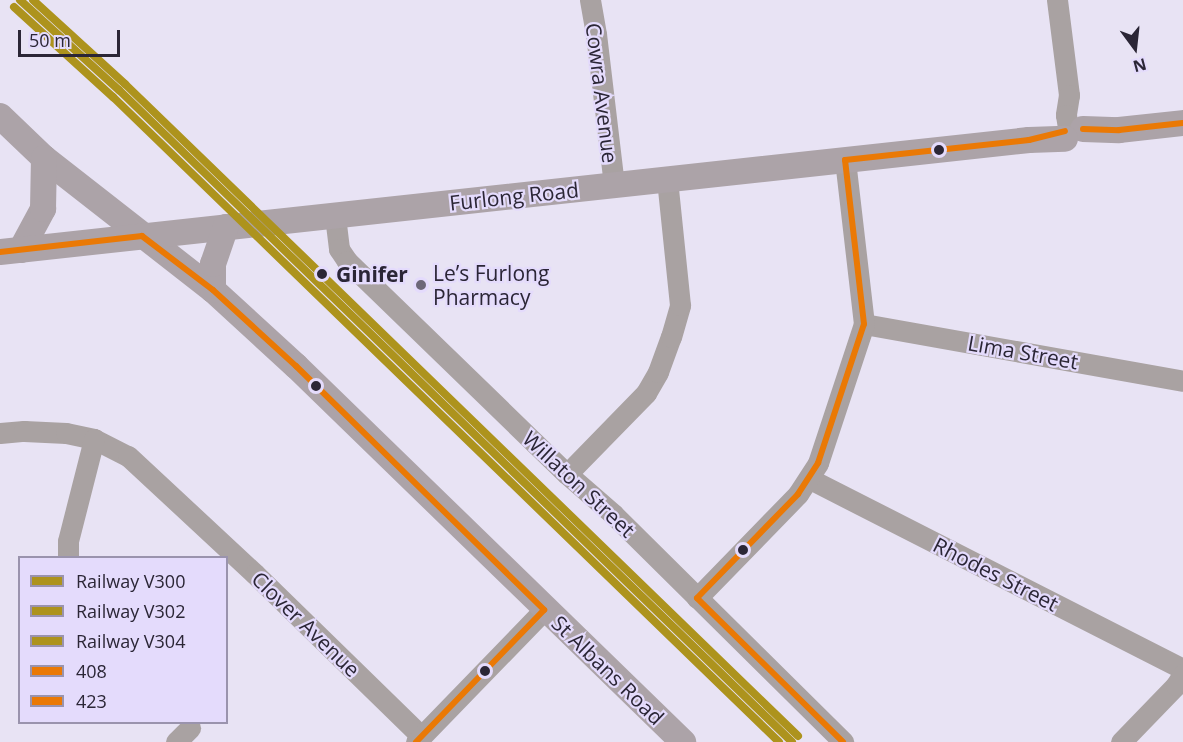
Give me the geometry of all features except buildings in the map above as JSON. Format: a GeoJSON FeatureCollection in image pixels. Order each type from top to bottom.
{"type":"FeatureCollection","features":[{"type":"Feature","properties":{"kind":"main road","name":"St Albans Road"},"geometry":{"type":"LineString","coordinates":[[0,116],[44,158],[213,290],[296,366],[544,610],[683,742]]}},
{"type":"Feature","properties":{"kind":"main road","name":"Furlong Road"},"geometry":{"type":"LineString","coordinates":[[11,251],[1029,140],[1074,132],[1183,123]]}},
{"type":"Feature","properties":{"kind":"main road"},"geometry":{"type":"LineString","coordinates":[[11,251],[43,209],[44,158]]}},
{"type":"Feature","properties":{"kind":"main road"},"geometry":{"type":"LineString","coordinates":[[213,290],[213,264],[231,227]]}},
{"type":"Feature","properties":{"kind":"street","name":"Cowra Avenue"},"geometry":{"type":"LineString","coordinates":[[590,0],[614,185]]}},
{"type":"Feature","properties":{"kind":"street"},"geometry":{"type":"LineString","coordinates":[[1057,0],[1069,95],[1077,113],[1074,132]]}},
{"type":"Feature","properties":{"kind":"street"},"geometry":{"type":"LineString","coordinates":[[697,598],[810,479],[818,464],[864,324],[845,160]]}},
{"type":"Feature","properties":{"kind":"street"},"geometry":{"type":"LineString","coordinates":[[567,474],[646,393],[658,372],[671,338],[680,304],[667,180]]}},
{"type":"Feature","properties":{"kind":"street","name":"Willaton Street"},"geometry":{"type":"LineString","coordinates":[[335,216],[339,249],[347,261],[567,474],[614,514],[843,742]]}},
{"type":"Feature","properties":{"kind":"street","name":"Lima Street"},"geometry":{"type":"LineString","coordinates":[[864,324],[1183,381]]}},
{"type":"Feature","properties":{"kind":"street","name":"Clover Avenue"},"geometry":{"type":"LineString","coordinates":[[0,434],[52,431],[94,439],[128,456],[142,466],[418,739]]}},
{"type":"Feature","properties":{"kind":"street"},"geometry":{"type":"LineString","coordinates":[[68,556],[68,541],[94,439]]}},
{"type":"Feature","properties":{"kind":"street","name":"Rhodes Street"},"geometry":{"type":"LineString","coordinates":[[810,479],[1183,669]]}},
{"type":"Feature","properties":{"kind":"street"},"geometry":{"type":"LineString","coordinates":[[418,739],[544,610]]}},
{"type":"Feature","properties":{"kind":"street"},"geometry":{"type":"LineString","coordinates":[[1120,742],[1176,685],[1183,674]]}},
{"type":"Feature","properties":{"kind":"rail line","name":"V300"},"geometry":{"type":"LineString","coordinates":[[20,0],[119,90],[792,742]]}},
{"type":"Feature","properties":{"kind":"rail line","name":"V304"},"geometry":{"type":"LineString","coordinates":[[33,0],[125,84],[798,736]]}},
{"type":"Feature","properties":{"kind":"rail line","name":"V302"},"geometry":{"type":"LineString","coordinates":[[14,7],[113,97],[779,742]]}},
{"type":"Feature","properties":{"kind":"transit line","name":"423"},"geometry":{"type":"LineString","coordinates":[[1083,129],[1119,130],[1183,123]]}},
{"type":"Feature","properties":{"kind":"transit line","name":"423"},"geometry":{"type":"LineString","coordinates":[[843,742],[697,598],[798,494],[818,463],[864,324],[845,160],[1029,140],[1065,131]]}},
{"type":"Feature","properties":{"kind":"transit line","name":"408"},"geometry":{"type":"LineString","coordinates":[[142,236],[213,290],[296,366],[544,610]]}},
{"type":"Feature","properties":{"kind":"transit line","name":"408"},"geometry":{"type":"LineString","coordinates":[[0,252],[142,236]]}},
{"type":"Feature","properties":{"kind":"transit line","name":"408"},"geometry":{"type":"LineString","coordinates":[[416,742],[544,610]]}},
{"type":"Feature","properties":{"kind":"place","name":"Ginifer"},"geometry":{"type":"Point","coordinates":[322,274]}},
{"type":"Feature","properties":{"kind":"place","name":"Le’s Furlong Pharmacy"},"geometry":{"type":"Point","coordinates":[421,285]}}]}
